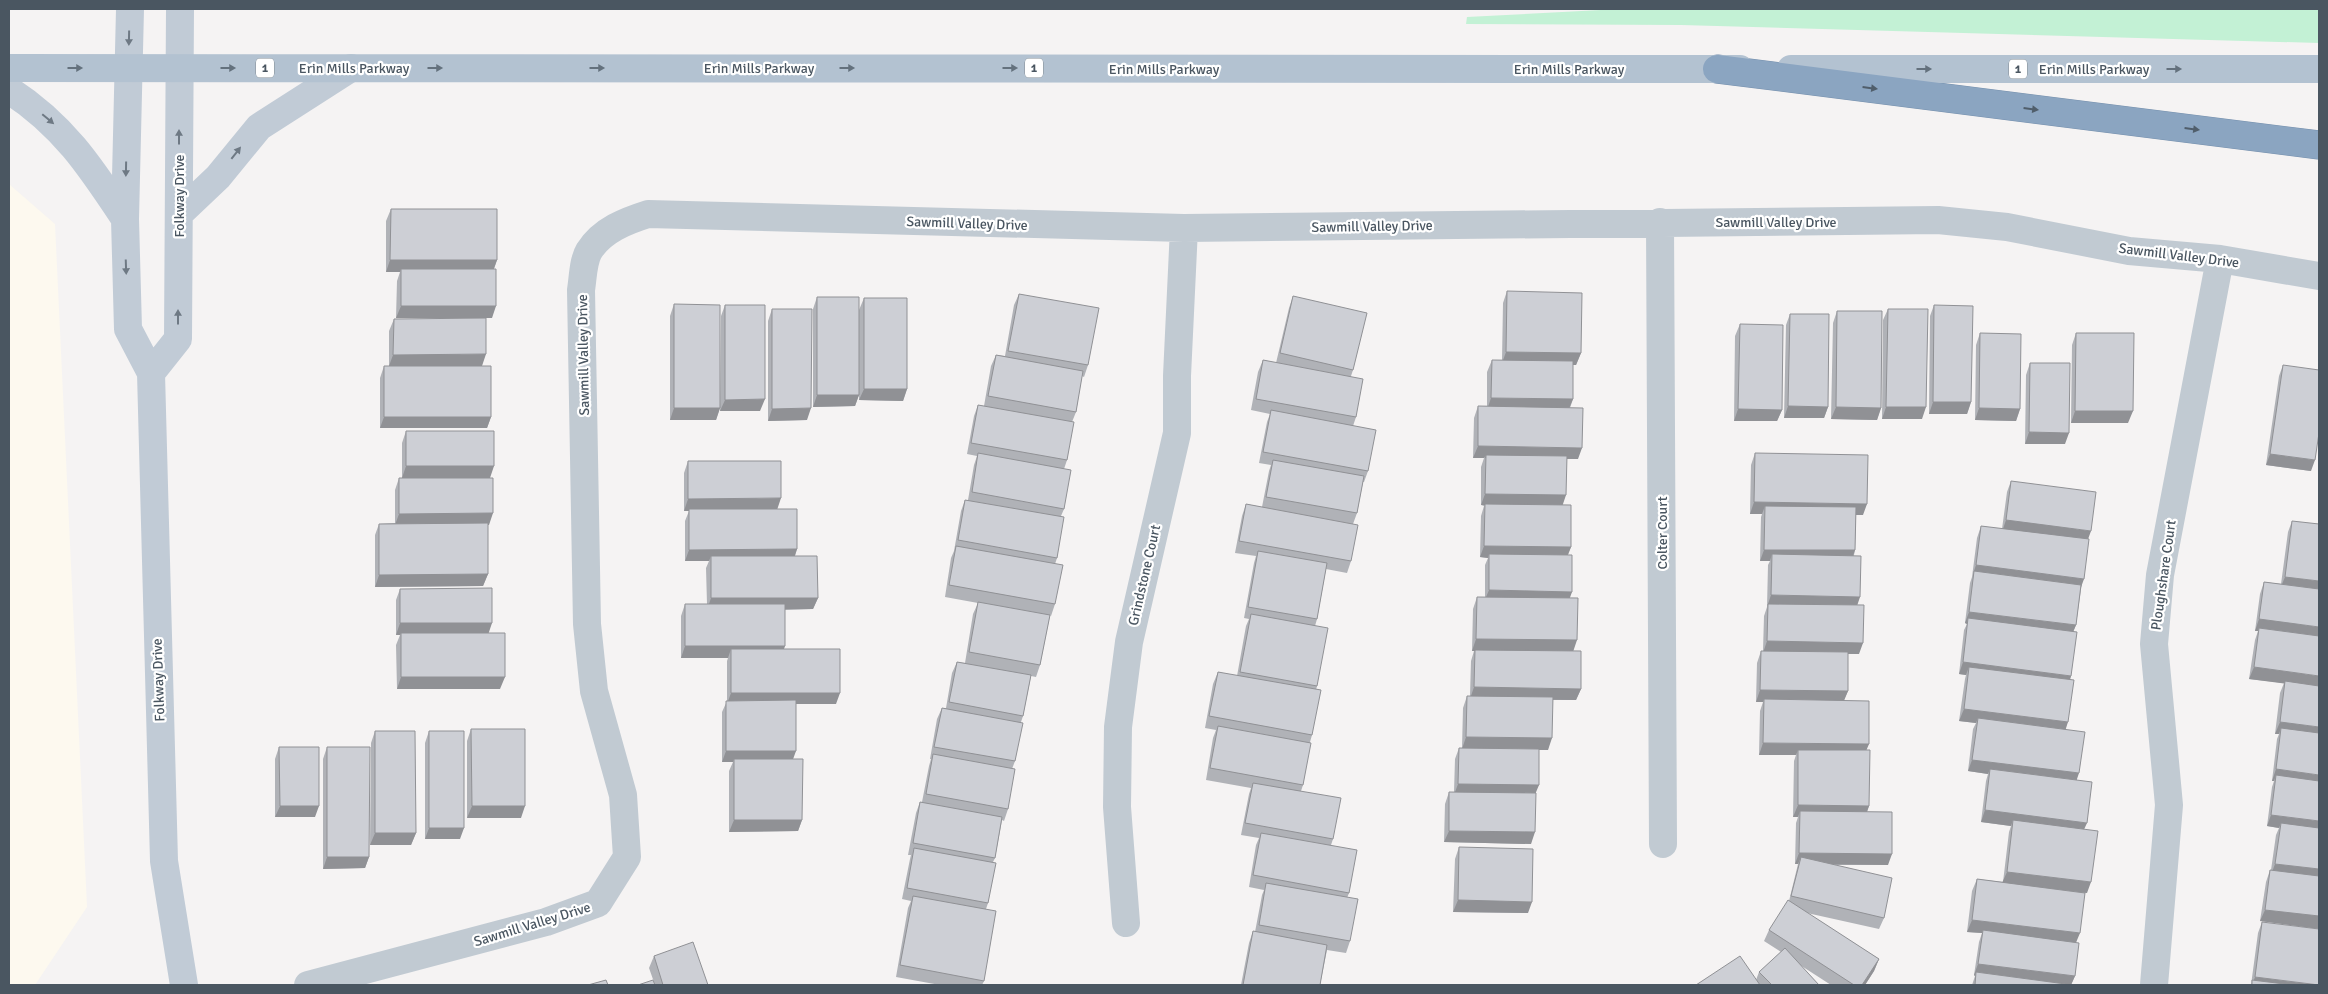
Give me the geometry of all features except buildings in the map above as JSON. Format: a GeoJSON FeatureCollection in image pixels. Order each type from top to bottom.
{"type":"FeatureCollection","features":[{"type":"Feature","properties":{"kind":"highway"},"geometry":{"type":"LineString","coordinates":[[1717,69],[2319,145]]}},
{"type":"Feature","properties":{"kind":"main road","name":"Erin Mills Parkway"},"geometry":{"type":"LineString","coordinates":[[9,68],[2319,69]]}},
{"type":"Feature","properties":{"kind":"street","name":"Folkway Drive"},"geometry":{"type":"LineString","coordinates":[[130,9],[125,219],[128,329],[151,373],[164,861],[184,985]]}},
{"type":"Feature","properties":{"kind":"street","name":"Folkway Drive"},"geometry":{"type":"LineString","coordinates":[[151,373],[178,339],[180,9]]}},
{"type":"Feature","properties":{"kind":"street"},"geometry":{"type":"LineString","coordinates":[[179,214],[218,177],[259,127],[351,68]]}},
{"type":"Feature","properties":{"kind":"street"},"geometry":{"type":"LineString","coordinates":[[9,90],[26,101],[57,127],[86,160],[125,219]]}},
{"type":"Feature","properties":{"kind":"street","name":"Sawmill Valley Drive"},"geometry":{"type":"LineString","coordinates":[[308,985],[546,922],[598,903],[626,857],[623,795],[594,691],[587,624],[581,290],[588,252],[603,236],[622,223],[648,214],[1184,228],[1938,220],[2007,227],[2129,251],[2220,259],[2319,276]]}},
{"type":"Feature","properties":{"kind":"street","name":"Colter Court"},"geometry":{"type":"LineString","coordinates":[[1660,222],[1663,844]]}},
{"type":"Feature","properties":{"kind":"street","name":"Grindstone Court"},"geometry":{"type":"LineString","coordinates":[[1126,923],[1117,807],[1118,728],[1129,642],[1177,433],[1176,376],[1184,228]]}},
{"type":"Feature","properties":{"kind":"street","name":"Ploughshare Court"},"geometry":{"type":"LineString","coordinates":[[2154,985],[2169,805],[2154,634],[2160,575],[2220,259]]}},
{"type":"Feature","properties":{"kind":"shaded area"},"geometry":{"type":"Polygon","coordinates":[[[9,184],[55,224],[87,907],[35,985],[9,985],[9,184]]]}},
{"type":"Feature","properties":{"kind":"green space"},"geometry":{"type":"Polygon","coordinates":[[[1620,9],[2319,9],[2319,43],[1681,25],[1466,24],[1467,17],[1620,9]]]}}]}
